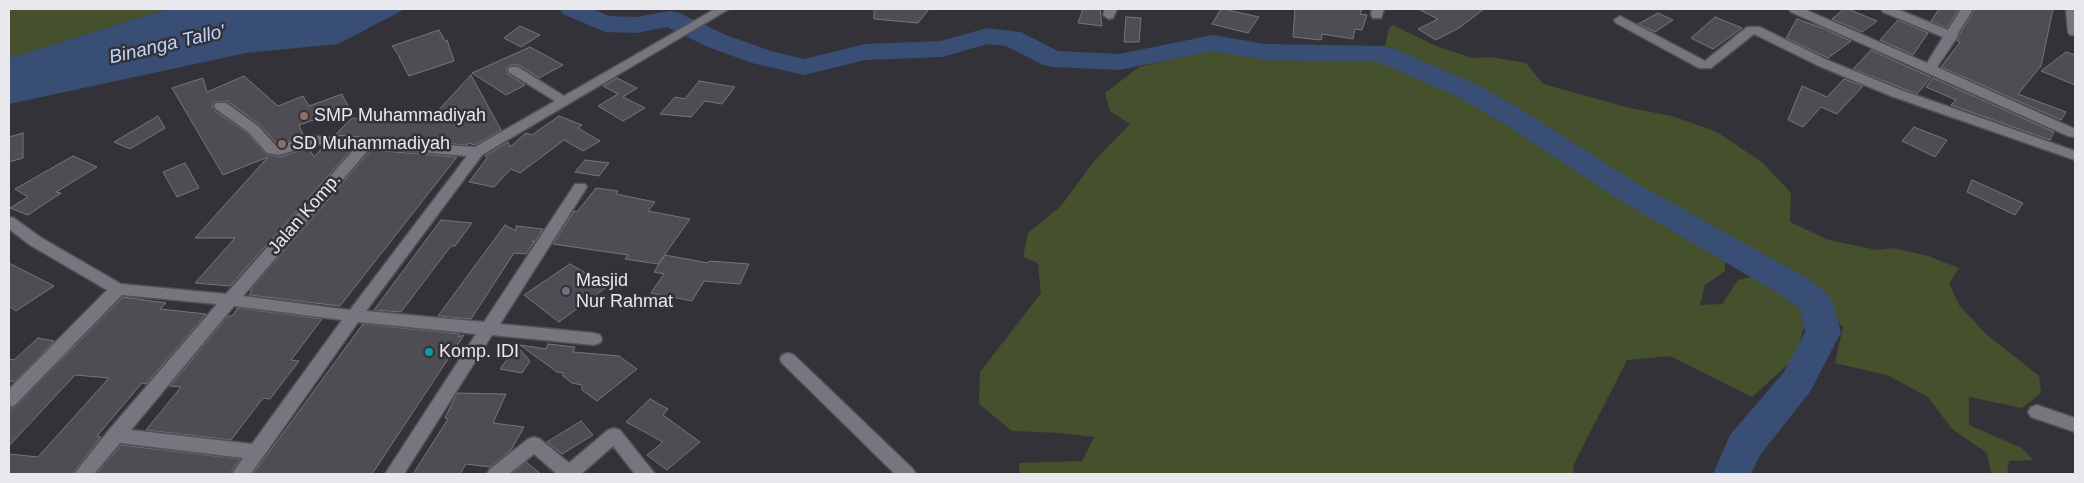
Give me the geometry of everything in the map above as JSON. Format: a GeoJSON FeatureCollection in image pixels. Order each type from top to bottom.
{"type":"FeatureCollection","features":[{"type":"Feature","properties":{"kind":"street"},"geometry":{"type":"LineString","coordinates":[[241,474],[354,316],[477,152],[722,9]]}},
{"type":"Feature","properties":{"kind":"street"},"geometry":{"type":"LineString","coordinates":[[1795,9],[2074,132],[2059,150]]}},
{"type":"Feature","properties":{"kind":"street"},"geometry":{"type":"LineString","coordinates":[[1887,9],[1952,36]]}},
{"type":"Feature","properties":{"kind":"street"},"geometry":{"type":"LineString","coordinates":[[1930,68],[1952,36],[1967,9]]}},
{"type":"Feature","properties":{"kind":"street"},"geometry":{"type":"LineString","coordinates":[[2072,9],[2074,32]]}},
{"type":"Feature","properties":{"kind":"street"},"geometry":{"type":"LineString","coordinates":[[1620,20],[1703,65],[1707,65],[1751,30],[1756,30],[1863,80],[2075,156]]}},
{"type":"Feature","properties":{"kind":"street"},"geometry":{"type":"LineString","coordinates":[[514,70],[564,101]]}},
{"type":"Feature","properties":{"kind":"street"},"geometry":{"type":"LineString","coordinates":[[221,106],[253,129],[272,150],[279,151],[315,140],[477,152]]}},
{"type":"Feature","properties":{"kind":"street","name":"Jalan Komp."},"geometry":{"type":"LineString","coordinates":[[83,474],[230,300],[367,143]]}},
{"type":"Feature","properties":{"kind":"street"},"geometry":{"type":"LineString","coordinates":[[394,474],[580,187]]}},
{"type":"Feature","properties":{"kind":"street"},"geometry":{"type":"LineString","coordinates":[[9,222],[35,240],[118,289],[230,300],[354,316],[594,340]]}},
{"type":"Feature","properties":{"kind":"street"},"geometry":{"type":"LineString","coordinates":[[9,400],[118,289]]}},
{"type":"Feature","properties":{"kind":"street"},"geometry":{"type":"LineString","coordinates":[[788,359],[907,474]]}},
{"type":"Feature","properties":{"kind":"street"},"geometry":{"type":"LineString","coordinates":[[2037,412],[2075,425]]}},
{"type":"Feature","properties":{"kind":"street"},"geometry":{"type":"LineString","coordinates":[[116,435],[257,452]]}},
{"type":"Feature","properties":{"kind":"street"},"geometry":{"type":"LineString","coordinates":[[496,474],[534,444],[569,474],[614,436],[646,474]]}},
{"type":"Feature","properties":{"kind":"green space"},"geometry":{"type":"Polygon","coordinates":[[[9,9],[169,9],[9,58],[9,9]]]}},
{"type":"Feature","properties":{"kind":"green space"},"geometry":{"type":"Polygon","coordinates":[[[1393,25],[1436,46],[1472,58],[1491,57],[1526,63],[1543,84],[1630,108],[1672,116],[1717,132],[1763,163],[1791,193],[1790,222],[1829,240],[1877,250],[1893,248],[1928,256],[1959,268],[1949,283],[1959,305],[1987,335],[2039,376],[2041,393],[2022,408],[1969,397],[1969,425],[2022,448],[2033,460],[2009,461],[2007,474],[1991,474],[1987,453],[1952,429],[1928,397],[1887,375],[1835,363],[1843,327],[1785,269],[1726,236],[1725,271],[1705,285],[1700,305],[1722,304],[1738,280],[1760,275],[1794,296],[1807,314],[1796,357],[1752,397],[1670,356],[1627,360],[1573,466],[1574,474],[1019,474],[1019,463],[1082,461],[1094,437],[1060,433],[1012,431],[979,404],[980,372],[1041,293],[1038,263],[1023,257],[1028,233],[1061,206],[1094,161],[1130,124],[1110,111],[1105,93],[1139,67],[1217,48],[1270,56],[1385,46],[1389,28],[1393,25]]]}},
{"type":"Feature","properties":{"kind":"water","name":"Binanga Tallo'"},"geometry":{"type":"Polygon","coordinates":[[[168,9],[405,9],[338,44],[246,53],[9,104],[9,58],[168,9]]]}},
{"type":"Feature","properties":{"kind":"building"},"geometry":{"type":"Polygon","coordinates":[[[874,9],[929,9],[918,23],[874,19],[874,9]]]}},
{"type":"Feature","properties":{"kind":"building"},"geometry":{"type":"Polygon","coordinates":[[[1083,9],[1100,9],[1102,26],[1078,23],[1083,9]]]}},
{"type":"Feature","properties":{"kind":"building"},"geometry":{"type":"Polygon","coordinates":[[[1221,9],[1259,17],[1248,33],[1212,24],[1221,9]]]}},
{"type":"Feature","properties":{"kind":"building"},"geometry":{"type":"Polygon","coordinates":[[[1295,9],[1362,9],[1360,14],[1367,15],[1362,30],[1355,29],[1353,39],[1322,34],[1321,40],[1293,37],[1295,9]]]}},
{"type":"Feature","properties":{"kind":"building"},"geometry":{"type":"Polygon","coordinates":[[[1418,9],[1484,9],[1459,28],[1436,40],[1418,29],[1438,19],[1418,9]]]}},
{"type":"Feature","properties":{"kind":"building"},"geometry":{"type":"Polygon","coordinates":[[[1844,9],[1877,21],[1862,32],[1832,19],[1844,9]]]}},
{"type":"Feature","properties":{"kind":"building"},"geometry":{"type":"Polygon","coordinates":[[[1939,9],[1959,9],[1947,28],[1931,21],[1939,9]]]}},
{"type":"Feature","properties":{"kind":"building"},"geometry":{"type":"Polygon","coordinates":[[[1975,9],[2053,9],[2041,66],[2018,94],[2066,112],[2061,120],[1941,67],[1960,42],[1957,41],[1959,35],[1975,9]]]}},
{"type":"Feature","properties":{"kind":"building"},"geometry":{"type":"Polygon","coordinates":[[[1658,13],[1673,20],[1655,32],[1638,24],[1658,13]]]}},
{"type":"Feature","properties":{"kind":"building"},"geometry":{"type":"Polygon","coordinates":[[[1126,17],[1141,18],[1139,42],[1124,42],[1126,17]]]}},
{"type":"Feature","properties":{"kind":"building"},"geometry":{"type":"Polygon","coordinates":[[[1715,17],[1742,28],[1713,49],[1691,38],[1715,17]]]}},
{"type":"Feature","properties":{"kind":"building"},"geometry":{"type":"Polygon","coordinates":[[[1797,19],[1851,41],[1828,58],[1786,38],[1797,19]]]}},
{"type":"Feature","properties":{"kind":"building"},"geometry":{"type":"Polygon","coordinates":[[[1898,20],[1928,33],[1913,55],[1880,40],[1898,20]]]}},
{"type":"Feature","properties":{"kind":"building"},"geometry":{"type":"Polygon","coordinates":[[[520,26],[540,35],[521,47],[504,38],[520,26]]]}},
{"type":"Feature","properties":{"kind":"building"},"geometry":{"type":"Polygon","coordinates":[[[439,30],[445,41],[447,40],[454,61],[409,76],[400,57],[392,46],[439,30]]]}},
{"type":"Feature","properties":{"kind":"building"},"geometry":{"type":"Polygon","coordinates":[[[530,47],[563,65],[539,78],[519,65],[510,65],[506,69],[508,74],[525,85],[506,95],[472,73],[530,47]]]}},
{"type":"Feature","properties":{"kind":"building"},"geometry":{"type":"Polygon","coordinates":[[[1871,50],[1931,77],[1917,94],[1853,69],[1871,50]]]}},
{"type":"Feature","properties":{"kind":"building"},"geometry":{"type":"Polygon","coordinates":[[[2066,52],[2075,55],[2075,85],[2041,71],[2066,52]]]}},
{"type":"Feature","properties":{"kind":"building"},"geometry":{"type":"Polygon","coordinates":[[[471,75],[501,130],[475,145],[469,143],[467,145],[335,135],[352,118],[390,121],[395,114],[433,116],[471,75]]]}},
{"type":"Feature","properties":{"kind":"building"},"geometry":{"type":"Polygon","coordinates":[[[244,76],[278,106],[303,96],[309,106],[342,94],[349,108],[299,125],[304,137],[277,144],[259,124],[227,101],[214,102],[212,107],[215,111],[247,133],[266,154],[280,157],[309,148],[314,157],[324,146],[352,149],[230,286],[195,283],[235,238],[195,238],[268,157],[223,175],[172,88],[203,78],[207,92],[244,76]]]}},
{"type":"Feature","properties":{"kind":"building"},"geometry":{"type":"Polygon","coordinates":[[[617,78],[637,88],[623,97],[645,108],[623,121],[598,106],[618,94],[603,86],[617,78]]]}},
{"type":"Feature","properties":{"kind":"building"},"geometry":{"type":"Polygon","coordinates":[[[1933,78],[2054,132],[2050,140],[1951,105],[1956,100],[1926,87],[1933,78]]]}},
{"type":"Feature","properties":{"kind":"building"},"geometry":{"type":"Polygon","coordinates":[[[1844,79],[1863,86],[1837,114],[1821,107],[1803,127],[1788,120],[1802,86],[1827,97],[1844,79]]]}},
{"type":"Feature","properties":{"kind":"building"},"geometry":{"type":"Polygon","coordinates":[[[699,81],[735,87],[722,104],[705,101],[691,117],[660,114],[675,97],[685,99],[699,81]]]}},
{"type":"Feature","properties":{"kind":"building"},"geometry":{"type":"Polygon","coordinates":[[[158,116],[165,128],[130,149],[114,142],[158,116]]]}},
{"type":"Feature","properties":{"kind":"building"},"geometry":{"type":"Polygon","coordinates":[[[559,116],[582,125],[578,128],[600,141],[583,151],[564,140],[520,173],[511,169],[494,187],[469,182],[487,158],[485,156],[508,142],[510,147],[526,133],[532,135],[559,116]]]}},
{"type":"Feature","properties":{"kind":"building"},"geometry":{"type":"Polygon","coordinates":[[[1914,127],[1947,140],[1935,157],[1902,141],[1914,127]]]}},
{"type":"Feature","properties":{"kind":"building"},"geometry":{"type":"Polygon","coordinates":[[[23,133],[23,158],[9,162],[9,137],[23,133]]]}},
{"type":"Feature","properties":{"kind":"building"},"geometry":{"type":"Polygon","coordinates":[[[371,150],[457,157],[340,306],[249,295],[252,291],[250,290],[371,150]]]}},
{"type":"Feature","properties":{"kind":"building"},"geometry":{"type":"Polygon","coordinates":[[[73,156],[97,167],[56,192],[61,193],[28,215],[10,208],[28,197],[15,189],[73,156]]]}},
{"type":"Feature","properties":{"kind":"building"},"geometry":{"type":"Polygon","coordinates":[[[585,160],[609,163],[599,176],[575,172],[585,160]]]}},
{"type":"Feature","properties":{"kind":"building"},"geometry":{"type":"Polygon","coordinates":[[[185,163],[199,188],[177,197],[163,172],[185,163]]]}},
{"type":"Feature","properties":{"kind":"building"},"geometry":{"type":"Polygon","coordinates":[[[1972,180],[2023,203],[2015,215],[1967,192],[1972,180]]]}},
{"type":"Feature","properties":{"kind":"building"},"geometry":{"type":"Polygon","coordinates":[[[596,188],[618,191],[616,194],[655,202],[648,211],[690,219],[658,264],[625,259],[628,255],[553,244],[574,211],[577,212],[596,188]]]}},
{"type":"Feature","properties":{"kind":"building"},"geometry":{"type":"Polygon","coordinates":[[[441,220],[472,223],[455,246],[451,246],[401,312],[374,310],[441,220]]]}},
{"type":"Feature","properties":{"kind":"building"},"geometry":{"type":"Polygon","coordinates":[[[505,225],[516,231],[516,226],[543,229],[535,242],[532,241],[534,242],[526,254],[514,253],[471,319],[438,316],[505,225]]]}},
{"type":"Feature","properties":{"kind":"building"},"geometry":{"type":"Polygon","coordinates":[[[665,255],[708,263],[709,261],[749,264],[740,284],[704,281],[692,301],[651,293],[664,274],[654,272],[665,255]]]}},
{"type":"Feature","properties":{"kind":"building"},"geometry":{"type":"Polygon","coordinates":[[[9,263],[54,286],[16,311],[9,306],[9,263]]]}},
{"type":"Feature","properties":{"kind":"building","name":"Masjid Nur Rahmat"},"geometry":{"type":"Polygon","coordinates":[[[570,264],[608,286],[559,322],[524,295],[570,264]]]}},
{"type":"Feature","properties":{"kind":"building"},"geometry":{"type":"Polygon","coordinates":[[[123,297],[166,303],[160,309],[206,314],[146,384],[142,383],[97,436],[101,437],[72,474],[9,474],[9,454],[38,457],[109,378],[75,375],[9,446],[9,409],[16,406],[123,297]]]}},
{"type":"Feature","properties":{"kind":"building"},"geometry":{"type":"Polygon","coordinates":[[[238,308],[322,319],[291,360],[299,361],[270,399],[263,398],[231,440],[146,430],[181,387],[170,386],[228,316],[232,316],[238,308]]]}},
{"type":"Feature","properties":{"kind":"building"},"geometry":{"type":"Polygon","coordinates":[[[363,324],[460,334],[458,337],[464,335],[372,474],[253,474],[363,324]]]}},
{"type":"Feature","properties":{"kind":"building"},"geometry":{"type":"Polygon","coordinates":[[[38,338],[54,341],[14,382],[9,381],[9,359],[14,360],[38,338]]]}},
{"type":"Feature","properties":{"kind":"building"},"geometry":{"type":"Polygon","coordinates":[[[548,344],[575,347],[573,352],[619,356],[637,369],[597,401],[582,390],[582,385],[572,383],[562,375],[564,373],[557,372],[520,345],[546,349],[548,344]]]}},
{"type":"Feature","properties":{"kind":"building"},"geometry":{"type":"Polygon","coordinates":[[[517,346],[530,361],[522,373],[500,369],[517,346]]]}},
{"type":"Feature","properties":{"kind":"building"},"geometry":{"type":"Polygon","coordinates":[[[457,393],[506,394],[493,423],[524,427],[511,450],[490,467],[466,464],[460,474],[413,474],[448,419],[445,418],[457,393]]]}},
{"type":"Feature","properties":{"kind":"building"},"geometry":{"type":"Polygon","coordinates":[[[650,399],[668,409],[663,415],[700,442],[667,470],[647,455],[663,442],[626,422],[650,399]]]}},
{"type":"Feature","properties":{"kind":"building"},"geometry":{"type":"Polygon","coordinates":[[[581,421],[593,435],[562,454],[547,442],[581,421]]]}},
{"type":"Feature","properties":{"kind":"building"},"geometry":{"type":"Polygon","coordinates":[[[121,445],[240,459],[230,474],[96,474],[121,445]]]}},
{"type":"Feature","properties":{"kind":"building"},"geometry":{"type":"Polygon","coordinates":[[[526,462],[541,474],[512,474],[526,462]]]}},
{"type":"Feature","properties":{"kind":"waterway"},"geometry":{"type":"LineString","coordinates":[[572,9],[605,24],[636,25],[670,19],[717,41],[762,57],[804,67],[865,52],[942,49],[987,36],[1012,38],[1053,59],[1119,62],[1213,43],[1265,52],[1382,54],[1422,70],[1464,89],[1515,118],[1629,192],[1793,286],[1816,303],[1823,332],[1797,382],[1744,446],[1732,474]]}},
{"type":"Feature","properties":{"kind":"place","name":"SMP Muhammadiyah"},"geometry":{"type":"Point","coordinates":[304,116]}},
{"type":"Feature","properties":{"kind":"place","name":"SD Muhammadiyah"},"geometry":{"type":"Point","coordinates":[282,144]}},
{"type":"Feature","properties":{"kind":"place","name":"Masjid Nur Rahmat"},"geometry":{"type":"Point","coordinates":[566,291]}},
{"type":"Feature","properties":{"kind":"place","name":"Komp. IDI"},"geometry":{"type":"Point","coordinates":[429,352]}}]}
